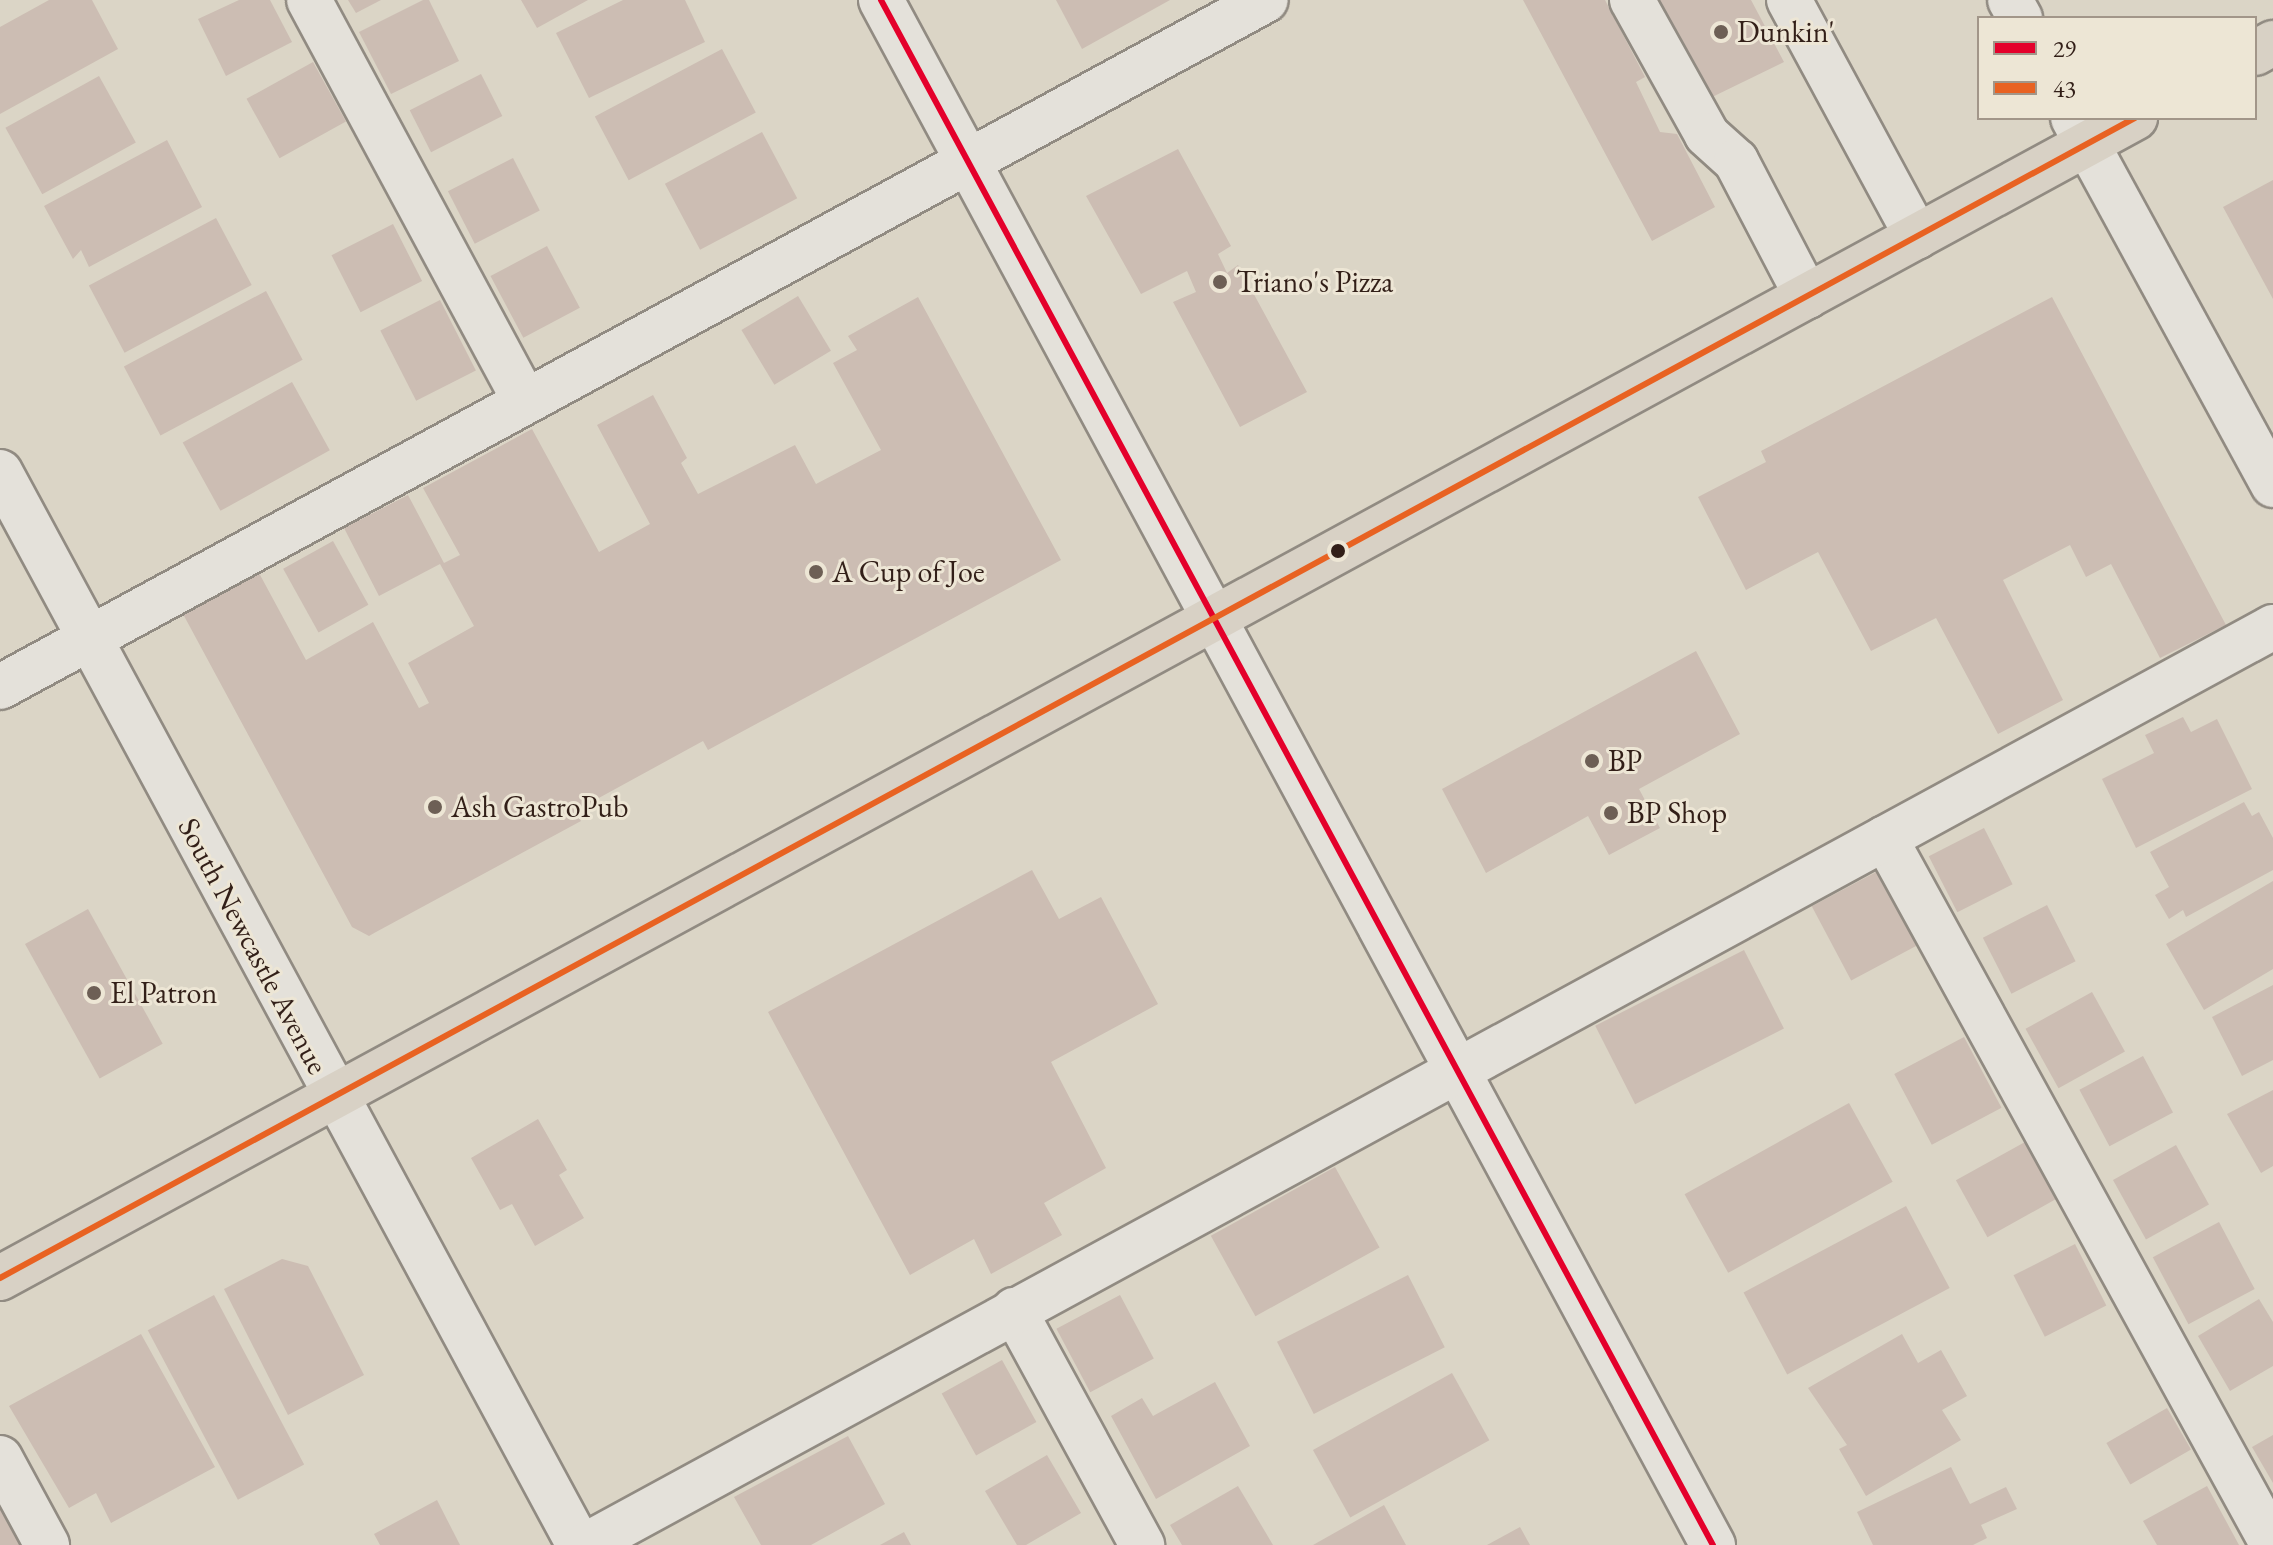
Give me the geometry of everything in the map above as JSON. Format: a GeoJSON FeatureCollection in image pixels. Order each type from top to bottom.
{"type":"FeatureCollection","features":[{"type":"Feature","properties":{"kind":"main road"},"geometry":{"type":"LineString","coordinates":[[0,1278],[1917,237],[2080,131],[2127,120]]}},
{"type":"Feature","properties":{"kind":"street"},"geometry":{"type":"LineString","coordinates":[[309,0],[525,401]]}},
{"type":"Feature","properties":{"kind":"street"},"geometry":{"type":"LineString","coordinates":[[881,0],[1713,1545]]}},
{"type":"Feature","properties":{"kind":"street"},"geometry":{"type":"LineString","coordinates":[[0,687],[1266,0]]}},
{"type":"Feature","properties":{"kind":"street"},"geometry":{"type":"LineString","coordinates":[[1632,0],[1707,135],[1736,161],[1807,297]]}},
{"type":"Feature","properties":{"kind":"street"},"geometry":{"type":"LineString","coordinates":[[1789,0],[1917,237]]}},
{"type":"Feature","properties":{"kind":"street"},"geometry":{"type":"LineString","coordinates":[[1810,0],[1837,49],[1832,80]]}},
{"type":"Feature","properties":{"kind":"street"},"geometry":{"type":"LineString","coordinates":[[2080,131],[2273,485]]}},
{"type":"Feature","properties":{"kind":"street","name":"South Newcastle Avenue"},"geometry":{"type":"LineString","coordinates":[[0,472],[334,1097],[579,1545]]}},
{"type":"Feature","properties":{"kind":"street"},"geometry":{"type":"LineString","coordinates":[[586,1545],[2273,627]]}},
{"type":"Feature","properties":{"kind":"street"},"geometry":{"type":"LineString","coordinates":[[1885,838],[2273,1545]]}},
{"type":"Feature","properties":{"kind":"street"},"geometry":{"type":"LineString","coordinates":[[1014,1310],[1142,1545]]}},
{"type":"Feature","properties":{"kind":"street"},"geometry":{"type":"LineString","coordinates":[[0,1458],[47,1545]]}},
{"type":"Feature","properties":{"kind":"building"},"geometry":{"type":"Polygon","coordinates":[[[49,0],[92,0],[118,49],[0,114],[0,27],[49,0]]]}},
{"type":"Feature","properties":{"kind":"building"},"geometry":{"type":"Polygon","coordinates":[[[239,0],[270,0],[292,42],[226,76],[198,19],[239,0]]]}},
{"type":"Feature","properties":{"kind":"building"},"geometry":{"type":"Polygon","coordinates":[[[348,0],[381,0],[356,13],[348,0]]]}},
{"type":"Feature","properties":{"kind":"building"},"geometry":{"type":"Polygon","coordinates":[[[423,0],[429,0],[459,61],[391,94],[359,32],[423,0]]]}},
{"type":"Feature","properties":{"kind":"building"},"geometry":{"type":"Polygon","coordinates":[[[521,0],[588,0],[537,28],[521,0]]]}},
{"type":"Feature","properties":{"kind":"building"},"geometry":{"type":"Polygon","coordinates":[[[623,0],[685,0],[705,42],[589,98],[556,33],[623,0]]]}},
{"type":"Feature","properties":{"kind":"building"},"geometry":{"type":"Polygon","coordinates":[[[1056,0],[1170,0],[1082,49],[1056,0]]]}},
{"type":"Feature","properties":{"kind":"building"},"geometry":{"type":"Polygon","coordinates":[[[1523,0],[1605,0],[1645,77],[1636,82],[1660,132],[1677,134],[1715,207],[1652,241],[1523,0]]]}},
{"type":"Feature","properties":{"kind":"building","name":"Dunkin'"},"geometry":{"type":"Polygon","coordinates":[[[1659,0],[1751,0],[1784,62],[1706,100],[1659,0]]]}},
{"type":"Feature","properties":{"kind":"building"},"geometry":{"type":"Polygon","coordinates":[[[722,49],[756,113],[629,180],[595,117],[722,49]]]}},
{"type":"Feature","properties":{"kind":"building"},"geometry":{"type":"Polygon","coordinates":[[[313,62],[346,121],[279,158],[247,99],[313,62]]]}},
{"type":"Feature","properties":{"kind":"building"},"geometry":{"type":"Polygon","coordinates":[[[481,74],[502,116],[431,152],[410,110],[481,74]]]}},
{"type":"Feature","properties":{"kind":"building"},"geometry":{"type":"Polygon","coordinates":[[[99,76],[136,142],[42,194],[5,128],[99,76]]]}},
{"type":"Feature","properties":{"kind":"building"},"geometry":{"type":"Polygon","coordinates":[[[762,132],[797,198],[700,250],[665,184],[762,132]]]}},
{"type":"Feature","properties":{"kind":"building"},"geometry":{"type":"Polygon","coordinates":[[[167,140],[202,207],[89,267],[81,250],[73,259],[44,206],[167,140]]]}},
{"type":"Feature","properties":{"kind":"building","name":"Triano's Pizza"},"geometry":{"type":"Polygon","coordinates":[[[1178,149],[1231,246],[1218,254],[1227,273],[1238,265],[1307,392],[1240,427],[1173,302],[1196,292],[1187,271],[1141,294],[1086,196],[1178,149]]]}},
{"type":"Feature","properties":{"kind":"building"},"geometry":{"type":"Polygon","coordinates":[[[513,158],[540,211],[475,244],[448,191],[513,158]]]}},
{"type":"Feature","properties":{"kind":"building"},"geometry":{"type":"Polygon","coordinates":[[[2273,180],[2273,299],[2223,207],[2273,180]]]}},
{"type":"Feature","properties":{"kind":"building"},"geometry":{"type":"Polygon","coordinates":[[[216,218],[252,285],[125,353],[89,286],[216,218]]]}},
{"type":"Feature","properties":{"kind":"building"},"geometry":{"type":"Polygon","coordinates":[[[393,224],[422,281],[361,312],[332,255],[393,224]]]}},
{"type":"Feature","properties":{"kind":"building"},"geometry":{"type":"Polygon","coordinates":[[[547,246],[580,308],[523,338],[490,276],[547,246]]]}},
{"type":"Feature","properties":{"kind":"building"},"geometry":{"type":"Polygon","coordinates":[[[266,291],[303,360],[160,435],[124,367],[266,291]]]}},
{"type":"Feature","properties":{"kind":"building"},"geometry":{"type":"Polygon","coordinates":[[[798,296],[831,351],[774,385],[741,330],[798,296]]]}},
{"type":"Feature","properties":{"kind":"building"},"geometry":{"type":"Polygon","coordinates":[[[918,297],[1061,560],[708,750],[703,741],[575,811],[581,821],[369,936],[352,927],[183,614],[259,573],[306,660],[373,622],[419,708],[429,703],[408,663],[474,626],[440,564],[379,596],[344,528],[408,495],[444,563],[460,555],[423,488],[532,429],[599,552],[650,524],[597,425],[653,395],[687,458],[681,463],[698,494],[795,445],[816,484],[881,450],[833,363],[857,350],[848,336],[918,297]]]}},
{"type":"Feature","properties":{"kind":"building"},"geometry":{"type":"Polygon","coordinates":[[[2052,297],[2226,625],[2160,658],[2111,564],[2086,577],[2070,545],[2003,580],[2063,700],[1998,734],[1936,618],[1871,651],[1818,552],[1746,590],[1698,497],[1766,462],[1761,451],[2052,297]]]}},
{"type":"Feature","properties":{"kind":"building"},"geometry":{"type":"Polygon","coordinates":[[[440,300],[476,370],[416,401],[380,330],[440,300]]]}},
{"type":"Feature","properties":{"kind":"building"},"geometry":{"type":"Polygon","coordinates":[[[292,382],[330,450],[220,511],[183,443],[292,382]]]}},
{"type":"Feature","properties":{"kind":"building"},"geometry":{"type":"Polygon","coordinates":[[[333,541],[368,605],[319,632],[283,569],[333,541]]]}},
{"type":"Feature","properties":{"kind":"building","name":"BP"},"geometry":{"type":"Polygon","coordinates":[[[1696,651],[1740,734],[1639,789],[1660,828],[1609,855],[1588,816],[1486,873],[1442,789],[1696,651]]]}},
{"type":"Feature","properties":{"kind":"building"},"geometry":{"type":"Polygon","coordinates":[[[2183,717],[2191,732],[2217,719],[2252,789],[2136,848],[2102,779],[2154,753],[2145,735],[2183,717]]]}},
{"type":"Feature","properties":{"kind":"building"},"geometry":{"type":"Polygon","coordinates":[[[2244,802],[2252,816],[2259,812],[2273,838],[2273,870],[2186,917],[2183,910],[2169,919],[2155,895],[2169,887],[2150,852],[2244,802]]]}},
{"type":"Feature","properties":{"kind":"building"},"geometry":{"type":"Polygon","coordinates":[[[1984,828],[2013,884],[1957,912],[1929,856],[1984,828]]]}},
{"type":"Feature","properties":{"kind":"building"},"geometry":{"type":"Polygon","coordinates":[[[1032,870],[1059,919],[1101,897],[1158,1004],[1051,1062],[1106,1168],[1044,1203],[1062,1235],[991,1274],[974,1239],[910,1275],[768,1012],[1032,870]]]}},
{"type":"Feature","properties":{"kind":"building"},"geometry":{"type":"Polygon","coordinates":[[[1878,871],[1917,945],[1851,980],[1812,906],[1878,871]]]}},
{"type":"Feature","properties":{"kind":"building"},"geometry":{"type":"Polygon","coordinates":[[[2273,881],[2273,969],[2204,1010],[2166,944],[2273,881]]]}},
{"type":"Feature","properties":{"kind":"building"},"geometry":{"type":"Polygon","coordinates":[[[2047,905],[2076,961],[2011,994],[1983,938],[2047,905]]]}},
{"type":"Feature","properties":{"kind":"building","name":"El Patron"},"geometry":{"type":"Polygon","coordinates":[[[88,909],[163,1044],[100,1079],[25,944],[88,909]]]}},
{"type":"Feature","properties":{"kind":"building"},"geometry":{"type":"Polygon","coordinates":[[[1744,950],[1784,1028],[1635,1104],[1595,1026],[1744,950]]]}},
{"type":"Feature","properties":{"kind":"building"},"geometry":{"type":"Polygon","coordinates":[[[2273,985],[2273,1060],[2242,1076],[2212,1017],[2273,985]]]}},
{"type":"Feature","properties":{"kind":"building"},"geometry":{"type":"Polygon","coordinates":[[[2092,992],[2125,1051],[2058,1088],[2026,1029],[2092,992]]]}},
{"type":"Feature","properties":{"kind":"building"},"geometry":{"type":"Polygon","coordinates":[[[1964,1037],[2002,1108],[1932,1145],[1894,1074],[1964,1037]]]}},
{"type":"Feature","properties":{"kind":"building"},"geometry":{"type":"Polygon","coordinates":[[[2143,1056],[2173,1113],[2109,1146],[2079,1090],[2143,1056]]]}},
{"type":"Feature","properties":{"kind":"building"},"geometry":{"type":"Polygon","coordinates":[[[2273,1090],[2273,1166],[2261,1173],[2227,1114],[2273,1090]]]}},
{"type":"Feature","properties":{"kind":"building"},"geometry":{"type":"Polygon","coordinates":[[[1849,1103],[1893,1182],[1728,1273],[1685,1194],[1849,1103]]]}},
{"type":"Feature","properties":{"kind":"building"},"geometry":{"type":"Polygon","coordinates":[[[538,1119],[567,1170],[559,1175],[584,1218],[535,1246],[512,1204],[500,1210],[471,1158],[538,1119]]]}},
{"type":"Feature","properties":{"kind":"building"},"geometry":{"type":"Polygon","coordinates":[[[2025,1142],[2057,1199],[1987,1237],[1956,1180],[2025,1142]]]}},
{"type":"Feature","properties":{"kind":"building"},"geometry":{"type":"Polygon","coordinates":[[[2176,1145],[2209,1204],[2146,1239],[2113,1180],[2176,1145]]]}},
{"type":"Feature","properties":{"kind":"building"},"geometry":{"type":"Polygon","coordinates":[[[1335,1167],[1380,1247],[1255,1316],[1211,1236],[1335,1167]]]}},
{"type":"Feature","properties":{"kind":"building"},"geometry":{"type":"Polygon","coordinates":[[[1906,1206],[1950,1288],[1787,1374],[1744,1292],[1906,1206]]]}},
{"type":"Feature","properties":{"kind":"building"},"geometry":{"type":"Polygon","coordinates":[[[2219,1222],[2255,1289],[2188,1324],[2153,1257],[2219,1222]]]}},
{"type":"Feature","properties":{"kind":"building"},"geometry":{"type":"Polygon","coordinates":[[[2075,1244],[2106,1305],[2045,1337],[2014,1275],[2075,1244]]]}},
{"type":"Feature","properties":{"kind":"building"},"geometry":{"type":"Polygon","coordinates":[[[282,1259],[308,1266],[364,1375],[288,1415],[224,1289],[282,1259]]]}},
{"type":"Feature","properties":{"kind":"building"},"geometry":{"type":"Polygon","coordinates":[[[1408,1275],[1445,1347],[1314,1414],[1277,1342],[1408,1275]]]}},
{"type":"Feature","properties":{"kind":"building"},"geometry":{"type":"Polygon","coordinates":[[[214,1295],[304,1465],[238,1500],[148,1330],[214,1295]]]}},
{"type":"Feature","properties":{"kind":"building"},"geometry":{"type":"Polygon","coordinates":[[[1120,1295],[1154,1359],[1090,1392],[1056,1329],[1120,1295]]]}},
{"type":"Feature","properties":{"kind":"building"},"geometry":{"type":"Polygon","coordinates":[[[2259,1299],[2273,1322],[2273,1366],[2230,1391],[2198,1336],[2259,1299]]]}},
{"type":"Feature","properties":{"kind":"building"},"geometry":{"type":"Polygon","coordinates":[[[141,1334],[215,1467],[111,1523],[96,1493],[69,1508],[9,1406],[141,1334]]]}},
{"type":"Feature","properties":{"kind":"building"},"geometry":{"type":"Polygon","coordinates":[[[1902,1334],[1918,1363],[1941,1350],[1967,1396],[1942,1410],[1961,1440],[1866,1496],[1839,1449],[1847,1445],[1808,1388],[1902,1334]]]}},
{"type":"Feature","properties":{"kind":"building"},"geometry":{"type":"Polygon","coordinates":[[[1002,1360],[1036,1422],[976,1456],[942,1393],[1002,1360]]]}},
{"type":"Feature","properties":{"kind":"building"},"geometry":{"type":"Polygon","coordinates":[[[1452,1373],[1489,1440],[1350,1517],[1313,1450],[1452,1373]]]}},
{"type":"Feature","properties":{"kind":"building"},"geometry":{"type":"Polygon","coordinates":[[[1215,1382],[1250,1446],[1156,1499],[1111,1416],[1142,1398],[1153,1416],[1215,1382]]]}},
{"type":"Feature","properties":{"kind":"building"},"geometry":{"type":"Polygon","coordinates":[[[2167,1408],[2191,1450],[2130,1485],[2106,1443],[2167,1408]]]}},
{"type":"Feature","properties":{"kind":"building"},"geometry":{"type":"Polygon","coordinates":[[[2273,1435],[2273,1483],[2252,1447],[2273,1435]]]}},
{"type":"Feature","properties":{"kind":"building"},"geometry":{"type":"Polygon","coordinates":[[[848,1436],[885,1504],[811,1545],[761,1545],[734,1497],[848,1436]]]}},
{"type":"Feature","properties":{"kind":"building"},"geometry":{"type":"Polygon","coordinates":[[[1047,1455],[1081,1513],[1026,1545],[1017,1545],[985,1491],[1047,1455]]]}},
{"type":"Feature","properties":{"kind":"building"},"geometry":{"type":"Polygon","coordinates":[[[1951,1467],[1970,1504],[2006,1487],[2017,1509],[1981,1525],[1987,1538],[1973,1545],[1873,1545],[1857,1512],[1951,1467]]]}},
{"type":"Feature","properties":{"kind":"building"},"geometry":{"type":"Polygon","coordinates":[[[1238,1486],[1273,1545],[1182,1545],[1170,1525],[1238,1486]]]}},
{"type":"Feature","properties":{"kind":"building"},"geometry":{"type":"Polygon","coordinates":[[[2207,1486],[2239,1545],[2157,1545],[2143,1521],[2207,1486]]]}},
{"type":"Feature","properties":{"kind":"building"},"geometry":{"type":"Polygon","coordinates":[[[0,1494],[28,1545],[0,1545],[0,1494]]]}},
{"type":"Feature","properties":{"kind":"building"},"geometry":{"type":"Polygon","coordinates":[[[437,1500],[460,1545],[380,1545],[374,1534],[437,1500]]]}},
{"type":"Feature","properties":{"kind":"building"},"geometry":{"type":"Polygon","coordinates":[[[1384,1505],[1406,1545],[1313,1545],[1384,1505]]]}},
{"type":"Feature","properties":{"kind":"building"},"geometry":{"type":"Polygon","coordinates":[[[1520,1527],[1530,1545],[1487,1545],[1520,1527]]]}},
{"type":"Feature","properties":{"kind":"building"},"geometry":{"type":"Polygon","coordinates":[[[904,1532],[911,1545],[880,1545],[904,1532]]]}},
{"type":"Feature","properties":{"kind":"transit line","name":"29"},"geometry":{"type":"LineString","coordinates":[[881,0],[1713,1545]]}},
{"type":"Feature","properties":{"kind":"transit line","name":"43"},"geometry":{"type":"LineString","coordinates":[[0,1278],[2131,120]]}},
{"type":"Feature","properties":{"kind":"place","name":"Dunkin'"},"geometry":{"type":"Point","coordinates":[1721,32]}},
{"type":"Feature","properties":{"kind":"place","name":"Triano's Pizza"},"geometry":{"type":"Point","coordinates":[1220,282]}},
{"type":"Feature","properties":{"kind":"place","name":"A Cup of Joe"},"geometry":{"type":"Point","coordinates":[816,572]}},
{"type":"Feature","properties":{"kind":"place","name":"BP"},"geometry":{"type":"Point","coordinates":[1592,761]}},
{"type":"Feature","properties":{"kind":"place","name":"Ash GastroPub"},"geometry":{"type":"Point","coordinates":[435,807]}},
{"type":"Feature","properties":{"kind":"place","name":"BP Shop"},"geometry":{"type":"Point","coordinates":[1611,813]}},
{"type":"Feature","properties":{"kind":"place","name":"El Patron"},"geometry":{"type":"Point","coordinates":[94,993]}}]}
